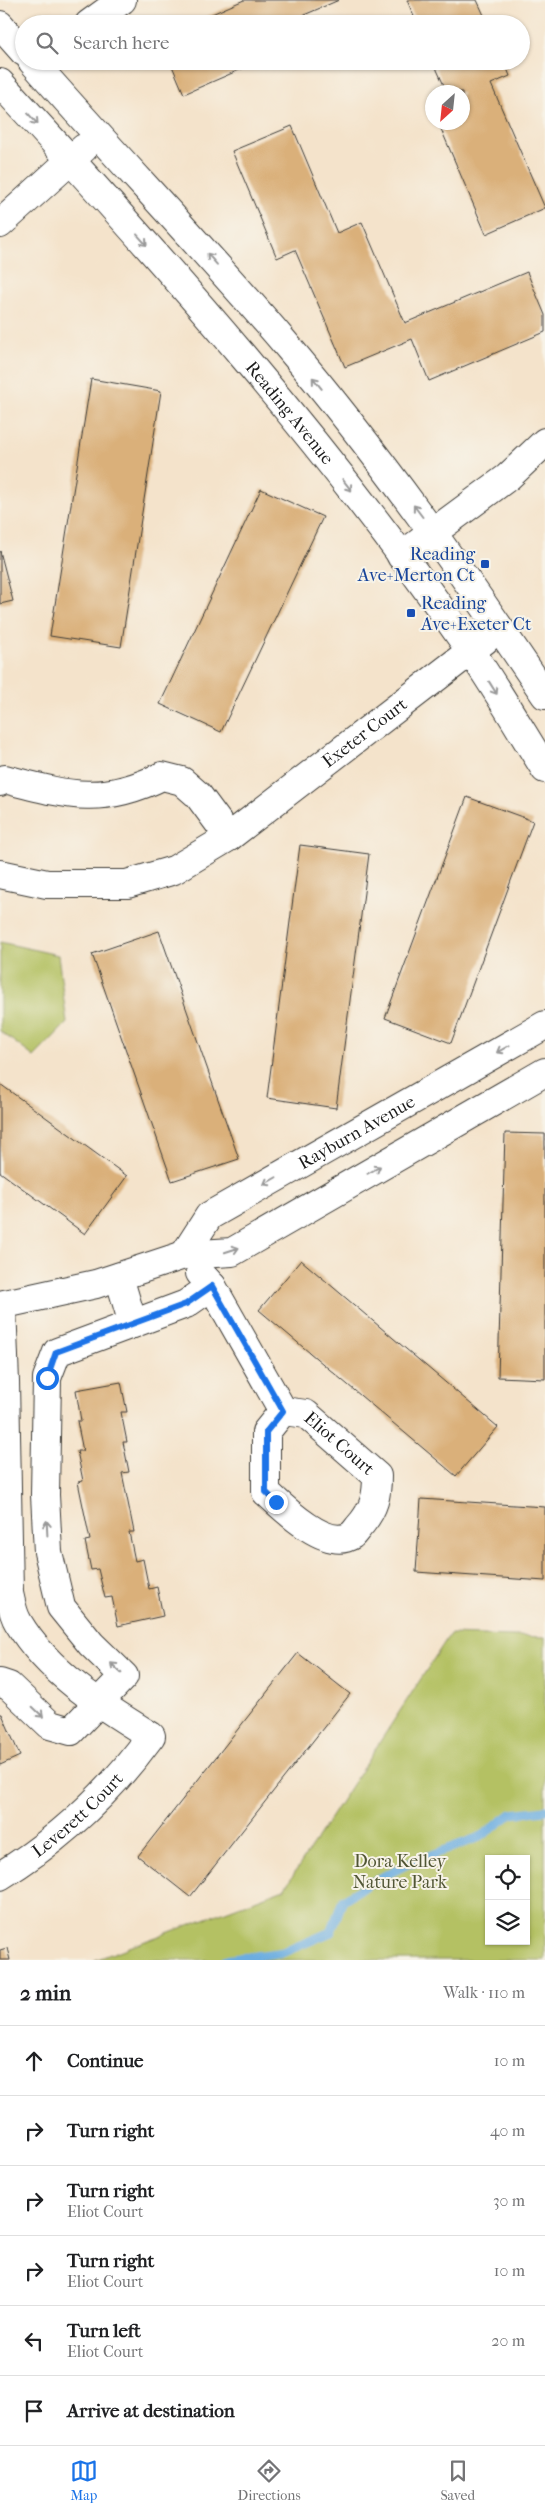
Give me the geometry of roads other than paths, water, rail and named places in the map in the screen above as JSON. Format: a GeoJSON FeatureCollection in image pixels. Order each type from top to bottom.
{"type":"FeatureCollection","features":[{"type":"Feature","properties":{"kind":"street"},"geometry":{"type":"LineString","coordinates":[[101,15],[122,0]]}},
{"type":"Feature","properties":{"kind":"street"},"geometry":{"type":"LineString","coordinates":[[0,25],[15,41]]}},
{"type":"Feature","properties":{"kind":"street"},"geometry":{"type":"LineString","coordinates":[[4,88],[23,70]]}},
{"type":"Feature","properties":{"kind":"street"},"geometry":{"type":"LineString","coordinates":[[42,70],[191,235],[285,344],[398,484],[501,628],[545,695]]}},
{"type":"Feature","properties":{"kind":"street","name":"Reading Avenue"},"geometry":{"type":"LineString","coordinates":[[4,88],[70,160],[291,412],[401,556],[470,651],[545,769]]}},
{"type":"Feature","properties":{"kind":"street"},"geometry":{"type":"LineString","coordinates":[[0,224],[99,134]]}},
{"type":"Feature","properties":{"kind":"street"},"geometry":{"type":"LineString","coordinates":[[401,556],[508,477],[545,442]]}},
{"type":"Feature","properties":{"kind":"street","name":"Exeter Court"},"geometry":{"type":"LineString","coordinates":[[0,874],[47,884],[128,884],[174,870],[229,838],[501,628]]}},
{"type":"Feature","properties":{"kind":"street"},"geometry":{"type":"LineString","coordinates":[[0,782],[6,779],[71,796],[114,794],[143,786],[162,776],[182,782],[198,795],[229,838]]}},
{"type":"Feature","properties":{"kind":"street","name":"Rayburn Avenue"},"geometry":{"type":"LineString","coordinates":[[184,1255],[209,1216],[545,1025]]}},
{"type":"Feature","properties":{"kind":"street"},"geometry":{"type":"LineString","coordinates":[[99,1704],[9,1624],[1,1305],[96,1284],[184,1255],[232,1252],[545,1072]]}},
{"type":"Feature","properties":{"kind":"street","name":"Eliot Court"},"geometry":{"type":"LineString","coordinates":[[184,1255],[212,1286],[283,1411]]}},
{"type":"Feature","properties":{"kind":"street"},"geometry":{"type":"LineString","coordinates":[[118,1277],[132,1324]]}},
{"type":"Feature","properties":{"kind":"street"},"geometry":{"type":"LineString","coordinates":[[0,1683],[10,1686],[50,1725],[71,1731],[124,1676],[90,1644],[61,1607],[48,1552],[45,1495],[47,1378],[56,1352],[186,1304],[212,1286]]}},
{"type":"Feature","properties":{"kind":"street","name":"Eliot Court"},"geometry":{"type":"LineString","coordinates":[[283,1411],[306,1414],[377,1476],[377,1492],[372,1510],[352,1535],[338,1539],[322,1537],[266,1492],[266,1432],[283,1411]]}},
{"type":"Feature","properties":{"kind":"street"},"geometry":{"type":"LineString","coordinates":[[3,1442],[46,1441]]}},
{"type":"Feature","properties":{"kind":"street","name":"Leverett Court"},"geometry":{"type":"LineString","coordinates":[[0,1876],[30,1858],[82,1814],[115,1781],[151,1736],[99,1704]]}},
{"type":"Feature","properties":{"kind":"waterway"},"geometry":{"type":"LineString","coordinates":[[225,1960],[284,1952],[331,1932],[343,1900],[372,1882],[408,1864],[480,1837],[511,1814],[545,1810]]}},
{"type":"Feature","properties":{"kind":"place","name":"Reading Ave+Merton Ct"},"geometry":{"type":"Point","coordinates":[485,564]}},
{"type":"Feature","properties":{"kind":"place","name":"Reading Ave+Exeter Ct"},"geometry":{"type":"Point","coordinates":[411,613]}},
{"type":"Feature","properties":{"kind":"park label","name":"Dora Kelley Nature Park"},"geometry":{"type":"Point","coordinates":[400,1871]}}]}
